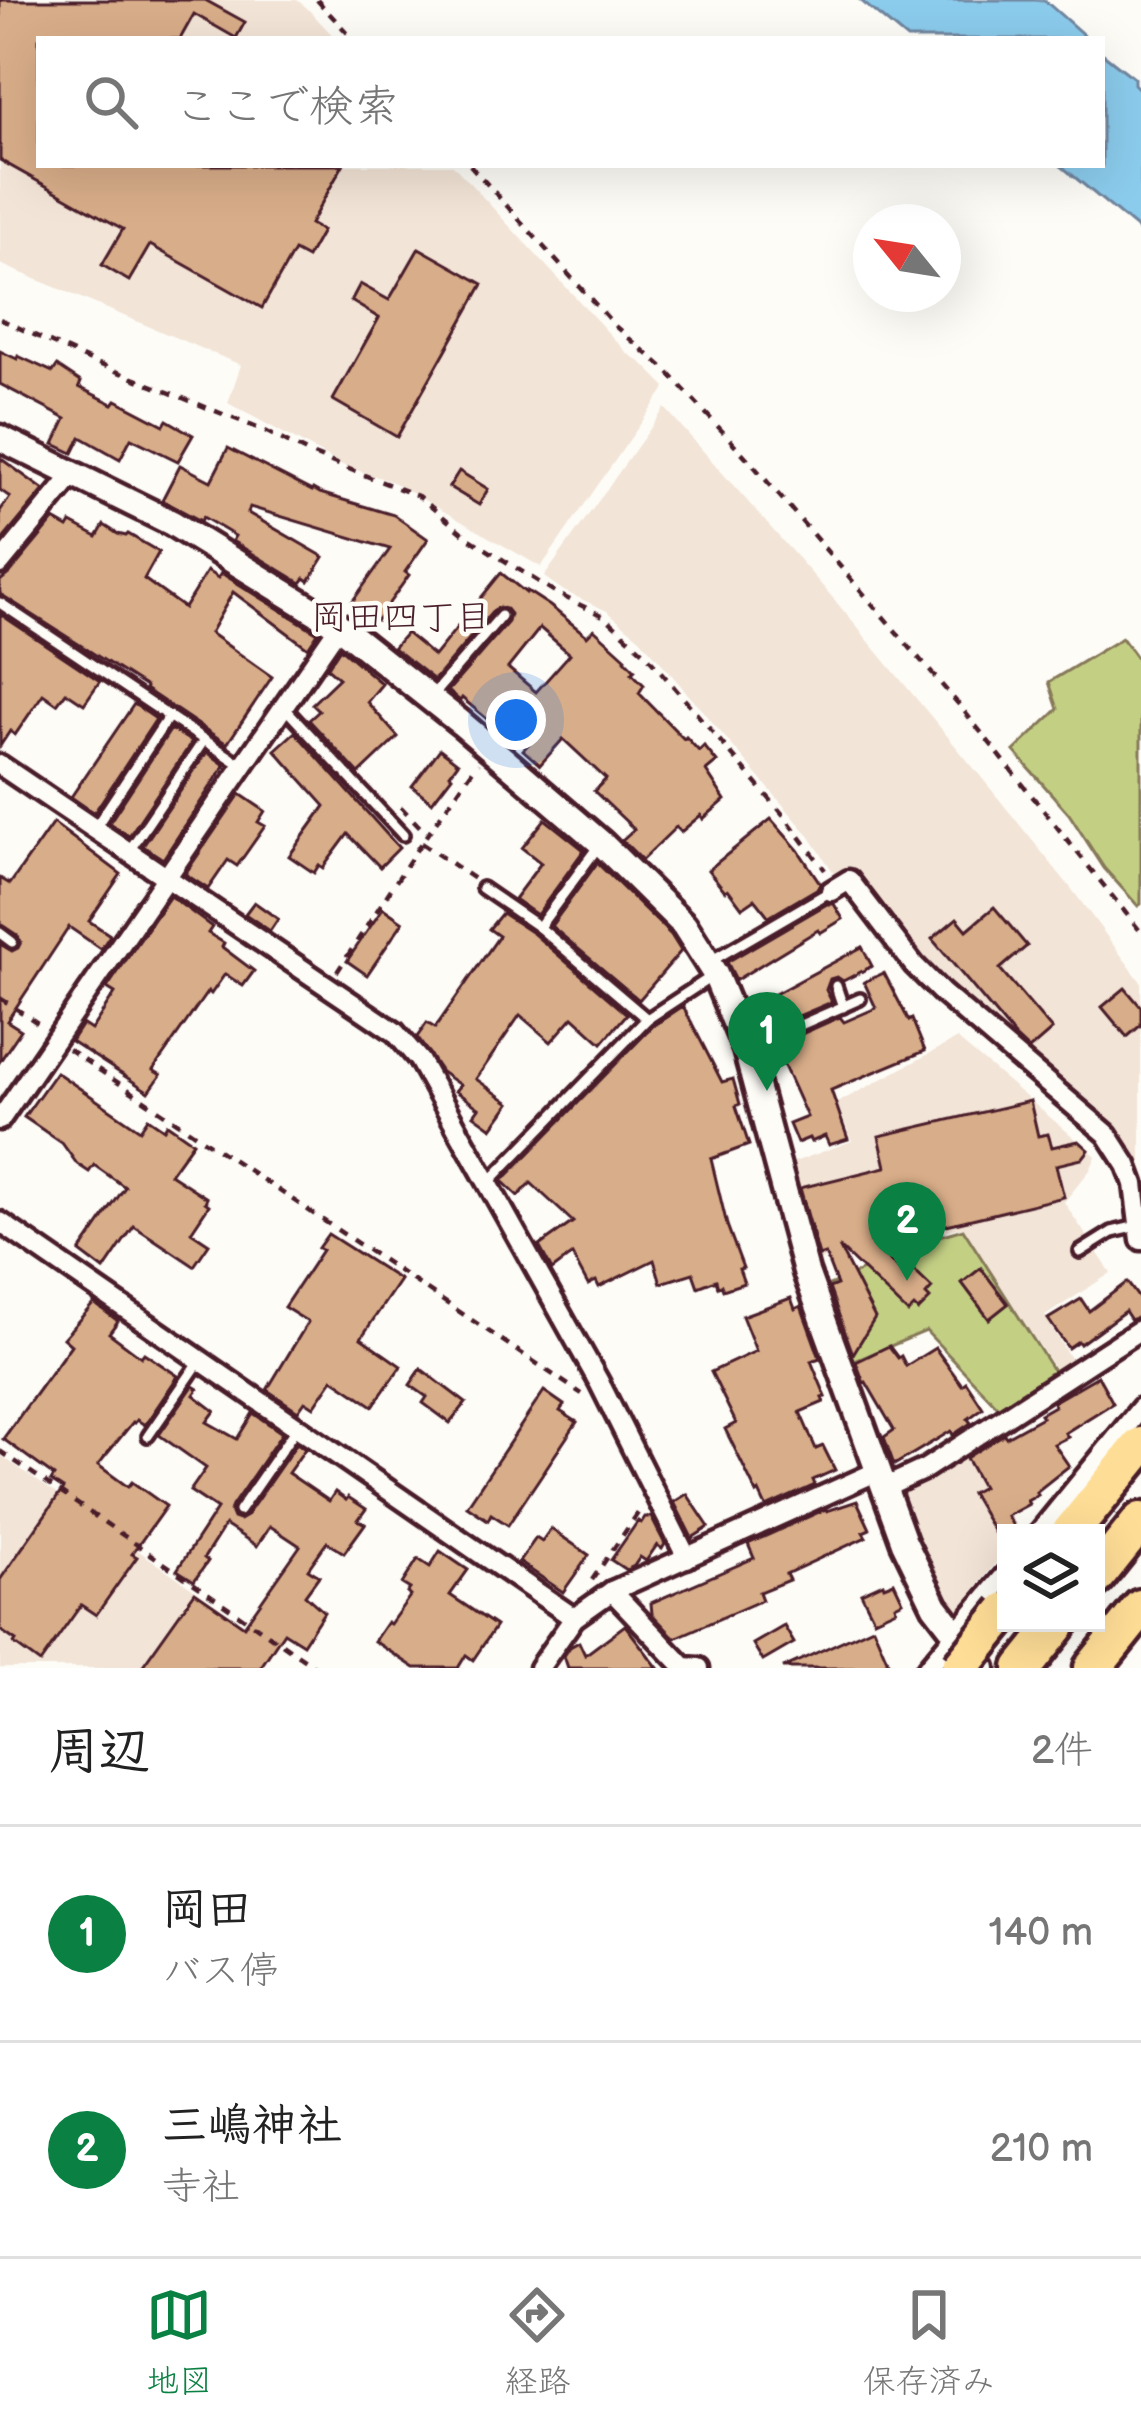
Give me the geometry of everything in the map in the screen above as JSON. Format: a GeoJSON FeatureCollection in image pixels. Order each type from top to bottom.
{"type":"FeatureCollection","features":[{"type":"Feature","properties":{"kind":"highway"},"geometry":{"type":"LineString","coordinates":[[1077,1524],[1141,1446]]}},
{"type":"Feature","properties":{"kind":"highway"},"geometry":{"type":"LineString","coordinates":[[1105,1566],[1141,1521]]}},
{"type":"Feature","properties":{"kind":"highway"},"geometry":{"type":"LineString","coordinates":[[1093,1668],[1141,1608]]}},
{"type":"Feature","properties":{"kind":"highway"},"geometry":{"type":"LineString","coordinates":[[958,1652],[997,1619]]}},
{"type":"Feature","properties":{"kind":"highway"},"geometry":{"type":"LineString","coordinates":[[1023,1668],[1052,1632]]}},
{"type":"Feature","properties":{"kind":"street"},"geometry":{"type":"LineString","coordinates":[[0,438],[172,523],[339,626],[601,843],[684,925],[712,968],[746,1049],[806,1272],[916,1570],[958,1652],[983,1668]]}},
{"type":"Feature","properties":{"kind":"street"},"geometry":{"type":"LineString","coordinates":[[0,564],[74,474]]}},
{"type":"Feature","properties":{"kind":"street"},"geometry":{"type":"LineString","coordinates":[[0,1120],[339,626]]}},
{"type":"Feature","properties":{"kind":"street"},"geometry":{"type":"LineString","coordinates":[[0,766],[395,1032],[419,1060],[616,1417],[687,1558]]}},
{"type":"Feature","properties":{"kind":"street"},"geometry":{"type":"LineString","coordinates":[[831,885],[849,880],[928,979],[1107,1134],[1134,1184],[1139,1233]]}},
{"type":"Feature","properties":{"kind":"street"},"geometry":{"type":"LineString","coordinates":[[0,1222],[572,1616]]}},
{"type":"Feature","properties":{"kind":"street"},"geometry":{"type":"LineString","coordinates":[[539,1668],[556,1659],[572,1616],[612,1591],[881,1479],[925,1469],[1141,1329]]}},
{"type":"Feature","properties":{"kind":"street"},"geometry":{"type":"LineString","coordinates":[[1046,1524],[1141,1408]]}},
{"type":"Feature","properties":{"kind":"street"},"geometry":{"type":"LineString","coordinates":[[927,1668],[958,1652],[997,1589]]}},
{"type":"Feature","properties":{"kind":"street"},"geometry":{"type":"LineString","coordinates":[[612,1591],[684,1667],[699,1668]]}},
{"type":"Feature","properties":{"kind":"lane"},"geometry":{"type":"LineString","coordinates":[[0,603],[243,766]]}},
{"type":"Feature","properties":{"kind":"lane"},"geometry":{"type":"LineString","coordinates":[[430,698],[501,616]]}},
{"type":"Feature","properties":{"kind":"lane"},"geometry":{"type":"LineString","coordinates":[[284,707],[403,835]]}},
{"type":"Feature","properties":{"kind":"lane"},"geometry":{"type":"LineString","coordinates":[[95,828],[169,716]]}},
{"type":"Feature","properties":{"kind":"lane"},"geometry":{"type":"LineString","coordinates":[[129,851],[204,740]]}},
{"type":"Feature","properties":{"kind":"lane"},"geometry":{"type":"LineString","coordinates":[[539,927],[601,843]]}},
{"type":"Feature","properties":{"kind":"lane"},"geometry":{"type":"LineString","coordinates":[[487,1184],[647,1019],[831,885]]}},
{"type":"Feature","properties":{"kind":"lane"},"geometry":{"type":"LineString","coordinates":[[482,887],[539,927],[647,1019]]}},
{"type":"Feature","properties":{"kind":"lane"},"geometry":{"type":"LineString","coordinates":[[0,933],[12,941]]}},
{"type":"Feature","properties":{"kind":"lane"},"geometry":{"type":"LineString","coordinates":[[836,986],[844,1007]]}},
{"type":"Feature","properties":{"kind":"lane"},"geometry":{"type":"LineString","coordinates":[[746,1049],[860,999]]}},
{"type":"Feature","properties":{"kind":"lane"},"geometry":{"type":"LineString","coordinates":[[1080,1252],[1112,1232],[1139,1233]]}},
{"type":"Feature","properties":{"kind":"lane"},"geometry":{"type":"LineString","coordinates":[[148,1436],[201,1360]]}},
{"type":"Feature","properties":{"kind":"lane"},"geometry":{"type":"LineString","coordinates":[[239,1511],[298,1427]]}},
{"type":"Feature","properties":{"kind":"path"},"geometry":{"type":"LineString","coordinates":[[316,0],[350,36]]}},
{"type":"Feature","properties":{"kind":"path"},"geometry":{"type":"LineString","coordinates":[[473,168],[616,327],[665,369],[747,458],[960,706],[1141,932]]}},
{"type":"Feature","properties":{"kind":"path"},"geometry":{"type":"LineString","coordinates":[[0,319],[418,496],[470,539],[548,589],[605,617],[644,652],[786,818],[831,885]]}},
{"type":"Feature","properties":{"kind":"path"},"geometry":{"type":"LineString","coordinates":[[327,987],[489,748]]}},
{"type":"Feature","properties":{"kind":"path"},"geometry":{"type":"LineString","coordinates":[[421,843],[482,887]]}},
{"type":"Feature","properties":{"kind":"path"},"geometry":{"type":"LineString","coordinates":[[0,998],[55,1040],[616,1417]]}},
{"type":"Feature","properties":{"kind":"path"},"geometry":{"type":"LineString","coordinates":[[0,1451],[317,1668]]}},
{"type":"Feature","properties":{"kind":"path"},"geometry":{"type":"LineString","coordinates":[[572,1616],[653,1491]]}},
{"type":"Feature","properties":{"kind":"shaded area"},"geometry":{"type":"Polygon","coordinates":[[[0,0],[297,0],[333,36],[36,36],[36,168],[456,168],[627,353],[666,387],[541,567],[393,482],[342,465],[228,403],[241,365],[0,264],[0,0]]]}},
{"type":"Feature","properties":{"kind":"shaded area"},"geometry":{"type":"Polygon","coordinates":[[[665,408],[832,597],[1070,887],[1141,982],[1141,1178],[1113,1130],[923,963],[851,866],[836,876],[808,834],[640,638],[607,611],[544,577],[665,408]]]}},
{"type":"Feature","properties":{"kind":"shaded area"},"geometry":{"type":"Polygon","coordinates":[[[957,1039],[1096,1156],[1064,1202],[1111,1273],[1045,1316],[1072,1362],[1056,1371],[963,1227],[811,1263],[786,1165],[852,1141],[837,1103],[957,1039]]]}},
{"type":"Feature","properties":{"kind":"shaded area"},"geometry":{"type":"Polygon","coordinates":[[[972,1452],[1015,1524],[997,1524],[997,1561],[958,1610],[950,1611],[934,1587],[896,1495],[972,1452]]]}},
{"type":"Feature","properties":{"kind":"shaded area"},"geometry":{"type":"Polygon","coordinates":[[[0,1455],[243,1623],[213,1668],[0,1668],[0,1455]]]}},
{"type":"Feature","properties":{"kind":"green space"},"geometry":{"type":"Polygon","coordinates":[[[1122,638],[1141,664],[1138,906],[1014,751],[1058,709],[1049,682],[1122,638]]]}},
{"type":"Feature","properties":{"kind":"green space"},"geometry":{"type":"Polygon","coordinates":[[[963,1229],[1054,1372],[999,1408],[926,1331],[848,1364],[820,1289],[863,1270],[867,1257],[963,1229]]]}},
{"type":"Feature","properties":{"kind":"water"},"geometry":{"type":"Polygon","coordinates":[[[860,0],[1044,0],[1085,36],[903,36],[860,0]]]}},
{"type":"Feature","properties":{"kind":"water"},"geometry":{"type":"Polygon","coordinates":[[[1105,55],[1134,78],[1141,91],[1141,232],[1064,168],[1105,168],[1105,55]]]}},
{"type":"Feature","properties":{"kind":"building"},"geometry":{"type":"Polygon","coordinates":[[[0,0],[205,0],[245,22],[237,36],[194,14],[182,36],[36,36],[36,168],[341,168],[310,224],[322,231],[307,258],[294,251],[262,308],[150,245],[129,281],[102,265],[123,229],[0,160],[0,0]]]}},
{"type":"Feature","properties":{"kind":"building"},"geometry":{"type":"Polygon","coordinates":[[[419,248],[483,284],[397,437],[333,400],[379,318],[351,301],[360,284],[389,300],[419,248]]]}},
{"type":"Feature","properties":{"kind":"building"},"geometry":{"type":"Polygon","coordinates":[[[0,351],[53,372],[57,366],[81,382],[79,387],[164,425],[167,420],[193,435],[178,461],[131,438],[120,459],[81,437],[73,453],[54,444],[66,419],[0,384],[0,351]]]}},
{"type":"Feature","properties":{"kind":"building"},"geometry":{"type":"Polygon","coordinates":[[[228,448],[312,491],[394,515],[428,539],[377,620],[352,602],[390,549],[250,507],[248,513],[324,557],[309,581],[305,578],[301,583],[232,541],[235,536],[162,500],[180,465],[211,481],[228,448]]]}},
{"type":"Feature","properties":{"kind":"building"},"geometry":{"type":"Polygon","coordinates":[[[0,458],[44,490],[0,543],[0,511],[10,497],[0,490],[0,458]]]}},
{"type":"Feature","properties":{"kind":"building"},"geometry":{"type":"Polygon","coordinates":[[[459,471],[488,489],[479,505],[449,487],[459,471]]]}},
{"type":"Feature","properties":{"kind":"building"},"geometry":{"type":"Polygon","coordinates":[[[54,520],[97,537],[104,525],[159,552],[144,579],[184,608],[207,571],[218,578],[221,573],[318,633],[308,648],[233,592],[210,633],[272,677],[227,744],[0,594],[0,581],[54,520]]]}},
{"type":"Feature","properties":{"kind":"building"},"geometry":{"type":"Polygon","coordinates":[[[501,573],[587,636],[594,629],[626,658],[644,685],[639,693],[684,739],[699,751],[704,746],[717,762],[706,771],[725,800],[681,832],[676,827],[642,860],[622,840],[634,829],[594,791],[606,779],[563,739],[540,765],[523,750],[534,738],[499,707],[488,720],[448,691],[508,622],[506,609],[494,610],[434,680],[393,648],[406,633],[434,656],[501,573]],[[540,628],[508,668],[536,692],[570,654],[540,628]]]}},
{"type":"Feature","properties":{"kind":"building"},"geometry":{"type":"Polygon","coordinates":[[[0,614],[100,681],[84,704],[66,692],[57,704],[43,694],[15,735],[10,731],[0,746],[0,614]]]}},
{"type":"Feature","properties":{"kind":"building"},"geometry":{"type":"Polygon","coordinates":[[[340,648],[382,684],[367,702],[398,737],[359,774],[309,720],[319,711],[312,704],[339,678],[327,668],[340,648]]]}},
{"type":"Feature","properties":{"kind":"building"},"geometry":{"type":"Polygon","coordinates":[[[134,704],[156,719],[94,813],[71,797],[134,704]]]}},
{"type":"Feature","properties":{"kind":"building"},"geometry":{"type":"Polygon","coordinates":[[[171,729],[192,742],[129,836],[109,823],[171,729]]]}},
{"type":"Feature","properties":{"kind":"building"},"geometry":{"type":"Polygon","coordinates":[[[295,732],[399,848],[380,867],[348,834],[314,873],[289,856],[325,806],[275,750],[295,732]]]}},
{"type":"Feature","properties":{"kind":"building"},"geometry":{"type":"Polygon","coordinates":[[[440,749],[458,763],[432,802],[412,786],[440,749]]]}},
{"type":"Feature","properties":{"kind":"building"},"geometry":{"type":"Polygon","coordinates":[[[207,752],[225,765],[163,859],[143,846],[207,752]]]}},
{"type":"Feature","properties":{"kind":"building"},"geometry":{"type":"Polygon","coordinates":[[[240,794],[265,811],[258,822],[265,826],[237,866],[228,860],[208,889],[185,874],[240,794]]]}},
{"type":"Feature","properties":{"kind":"building"},"geometry":{"type":"Polygon","coordinates":[[[545,819],[584,850],[537,915],[514,899],[541,863],[522,848],[545,819]]]}},
{"type":"Feature","properties":{"kind":"building"},"geometry":{"type":"Polygon","coordinates":[[[771,819],[820,883],[769,917],[755,899],[742,908],[708,870],[771,819]]]}},
{"type":"Feature","properties":{"kind":"building"},"geometry":{"type":"Polygon","coordinates":[[[53,823],[121,874],[89,921],[110,935],[101,949],[69,927],[7,1021],[21,1030],[0,1061],[0,944],[12,951],[21,942],[0,924],[0,878],[10,884],[53,823]]]}},
{"type":"Feature","properties":{"kind":"building"},"geometry":{"type":"Polygon","coordinates":[[[597,863],[671,935],[681,951],[639,1000],[551,926],[597,863]]]}},
{"type":"Feature","properties":{"kind":"building"},"geometry":{"type":"Polygon","coordinates":[[[170,896],[212,927],[208,933],[254,971],[243,986],[225,974],[211,994],[208,991],[153,1070],[161,1075],[149,1092],[71,1041],[82,1024],[91,1030],[115,993],[107,988],[170,896]]]}},
{"type":"Feature","properties":{"kind":"building"},"geometry":{"type":"Polygon","coordinates":[[[254,902],[278,919],[270,931],[245,914],[254,902]]]}},
{"type":"Feature","properties":{"kind":"building"},"geometry":{"type":"Polygon","coordinates":[[[834,904],[843,919],[736,980],[727,962],[834,904]]]}},
{"type":"Feature","properties":{"kind":"building"},"geometry":{"type":"Polygon","coordinates":[[[994,907],[1027,946],[1000,969],[1052,1030],[1029,1050],[932,939],[957,918],[967,930],[994,907]]]}},
{"type":"Feature","properties":{"kind":"building"},"geometry":{"type":"Polygon","coordinates":[[[383,908],[403,922],[367,975],[347,961],[383,908]]]}},
{"type":"Feature","properties":{"kind":"building"},"geometry":{"type":"Polygon","coordinates":[[[502,913],[534,934],[627,1014],[602,1043],[573,1017],[551,1042],[520,1015],[476,1079],[510,1103],[492,1128],[474,1115],[479,1108],[455,1091],[460,1085],[441,1072],[417,1037],[427,1023],[435,1028],[499,936],[489,929],[502,913]]]}},
{"type":"Feature","properties":{"kind":"building"},"geometry":{"type":"Polygon","coordinates":[[[862,947],[872,966],[843,981],[830,979],[826,990],[832,1002],[768,1029],[765,1021],[755,1026],[747,1009],[862,947]]]}},
{"type":"Feature","properties":{"kind":"building"},"geometry":{"type":"Polygon","coordinates":[[[884,973],[925,1051],[831,1090],[848,1139],[829,1145],[825,1136],[797,1143],[789,1124],[807,1117],[775,1046],[840,1017],[844,1022],[876,1008],[864,982],[884,973]]]}},
{"type":"Feature","properties":{"kind":"building"},"geometry":{"type":"Polygon","coordinates":[[[1125,988],[1141,1007],[1141,1025],[1127,1037],[1102,1007],[1125,988]]]}},
{"type":"Feature","properties":{"kind":"building"},"geometry":{"type":"Polygon","coordinates":[[[683,1006],[722,1082],[733,1079],[740,1104],[736,1106],[749,1145],[711,1159],[744,1283],[723,1290],[716,1280],[698,1287],[693,1273],[661,1283],[654,1260],[599,1287],[596,1281],[588,1285],[572,1255],[552,1270],[539,1246],[573,1222],[531,1183],[518,1196],[502,1181],[653,1026],[683,1006]]]}},
{"type":"Feature","properties":{"kind":"building"},"geometry":{"type":"Polygon","coordinates":[[[56,1072],[140,1130],[148,1118],[164,1129],[167,1124],[193,1142],[170,1174],[207,1198],[209,1205],[191,1232],[209,1244],[194,1266],[134,1226],[104,1270],[80,1252],[125,1187],[94,1165],[89,1172],[77,1164],[62,1143],[24,1117],[56,1072]]]}},
{"type":"Feature","properties":{"kind":"building"},"geometry":{"type":"Polygon","coordinates":[[[1030,1101],[1038,1136],[1048,1134],[1052,1147],[1079,1141],[1089,1150],[1082,1159],[1056,1165],[1064,1197],[871,1243],[906,1276],[912,1269],[932,1288],[926,1295],[930,1299],[918,1311],[914,1307],[908,1313],[839,1247],[875,1318],[853,1354],[829,1288],[837,1285],[825,1254],[819,1256],[800,1188],[886,1167],[879,1136],[1030,1101]]]}},
{"type":"Feature","properties":{"kind":"building"},"geometry":{"type":"Polygon","coordinates":[[[328,1234],[400,1280],[361,1338],[401,1366],[373,1406],[333,1379],[314,1407],[305,1401],[298,1411],[267,1390],[308,1322],[284,1307],[328,1234]]]}},
{"type":"Feature","properties":{"kind":"building"},"geometry":{"type":"Polygon","coordinates":[[[981,1268],[1008,1304],[989,1319],[962,1283],[981,1268]]]}},
{"type":"Feature","properties":{"kind":"building"},"geometry":{"type":"Polygon","coordinates":[[[1127,1282],[1141,1301],[1141,1316],[1131,1320],[1125,1311],[1068,1348],[1048,1319],[1081,1299],[1089,1311],[1127,1282]]]}},
{"type":"Feature","properties":{"kind":"building"},"geometry":{"type":"Polygon","coordinates":[[[791,1298],[795,1309],[801,1306],[820,1358],[811,1361],[826,1397],[800,1412],[816,1449],[823,1446],[835,1470],[813,1480],[815,1485],[766,1507],[725,1429],[736,1423],[711,1372],[756,1351],[742,1316],[791,1298]]]}},
{"type":"Feature","properties":{"kind":"building"},"geometry":{"type":"Polygon","coordinates":[[[94,1303],[118,1321],[109,1333],[178,1376],[145,1425],[133,1422],[98,1465],[166,1506],[96,1615],[81,1605],[40,1663],[0,1630],[0,1580],[63,1489],[51,1481],[54,1476],[3,1439],[71,1345],[63,1338],[94,1303]]]}},
{"type":"Feature","properties":{"kind":"building"},"geometry":{"type":"Polygon","coordinates":[[[889,1346],[906,1366],[935,1348],[983,1408],[953,1435],[951,1431],[894,1465],[884,1437],[894,1430],[856,1362],[889,1346]]]}},
{"type":"Feature","properties":{"kind":"building"},"geometry":{"type":"Polygon","coordinates":[[[421,1369],[466,1403],[450,1423],[423,1403],[427,1397],[410,1385],[421,1369]]]}},
{"type":"Feature","properties":{"kind":"building"},"geometry":{"type":"Polygon","coordinates":[[[1098,1376],[1113,1403],[1054,1444],[1069,1466],[1036,1492],[1029,1504],[1007,1516],[1012,1524],[997,1524],[997,1537],[971,1493],[982,1487],[966,1458],[1042,1417],[1053,1402],[1098,1376]]]}},
{"type":"Feature","properties":{"kind":"building"},"geometry":{"type":"Polygon","coordinates":[[[193,1386],[198,1389],[194,1395],[215,1411],[207,1422],[237,1439],[253,1413],[282,1433],[232,1506],[233,1518],[246,1516],[297,1443],[305,1449],[288,1473],[329,1501],[335,1492],[366,1509],[358,1520],[365,1524],[344,1553],[327,1542],[308,1569],[319,1576],[305,1595],[324,1612],[303,1644],[284,1632],[260,1668],[141,1668],[195,1592],[244,1626],[300,1546],[270,1526],[257,1546],[225,1525],[194,1581],[177,1570],[217,1509],[190,1491],[206,1468],[159,1435],[193,1386]]]}},
{"type":"Feature","properties":{"kind":"building"},"geometry":{"type":"Polygon","coordinates":[[[544,1391],[564,1405],[560,1411],[577,1422],[508,1525],[491,1514],[488,1520],[467,1506],[544,1391]]]}},
{"type":"Feature","properties":{"kind":"building"},"geometry":{"type":"Polygon","coordinates":[[[687,1494],[709,1527],[692,1538],[674,1502],[687,1494]]]}},
{"type":"Feature","properties":{"kind":"building"},"geometry":{"type":"Polygon","coordinates":[[[857,1501],[870,1529],[863,1532],[866,1537],[786,1574],[789,1580],[759,1592],[762,1600],[675,1638],[652,1614],[651,1603],[754,1558],[748,1544],[826,1509],[857,1501]]]}},
{"type":"Feature","properties":{"kind":"building"},"geometry":{"type":"Polygon","coordinates":[[[645,1517],[651,1517],[665,1544],[662,1549],[657,1545],[646,1561],[640,1557],[626,1570],[611,1560],[645,1517]]]}},
{"type":"Feature","properties":{"kind":"building"},"geometry":{"type":"Polygon","coordinates":[[[551,1529],[589,1555],[563,1592],[519,1562],[536,1538],[542,1542],[551,1529]]]}},
{"type":"Feature","properties":{"kind":"building"},"geometry":{"type":"Polygon","coordinates":[[[440,1551],[468,1570],[450,1595],[496,1626],[473,1660],[466,1655],[458,1668],[415,1668],[374,1641],[410,1596],[410,1589],[402,1584],[418,1559],[430,1567],[440,1551]]]}},
{"type":"Feature","properties":{"kind":"building"},"geometry":{"type":"Polygon","coordinates":[[[894,1582],[903,1601],[874,1619],[861,1593],[894,1582]]]}},
{"type":"Feature","properties":{"kind":"building"},"geometry":{"type":"Polygon","coordinates":[[[625,1625],[658,1668],[568,1668],[564,1656],[570,1647],[579,1642],[585,1655],[625,1625]]]}},
{"type":"Feature","properties":{"kind":"building"},"geometry":{"type":"Polygon","coordinates":[[[784,1626],[794,1643],[763,1661],[753,1644],[784,1626]]]}},
{"type":"Feature","properties":{"kind":"building"},"geometry":{"type":"Polygon","coordinates":[[[873,1627],[888,1662],[875,1668],[783,1668],[873,1627]]]}},
{"type":"Feature","properties":{"kind":"place","name":"岡田"},"geometry":{"type":"Point","coordinates":[767,1091]}},
{"type":"Feature","properties":{"kind":"place","name":"三嶋神社"},"geometry":{"type":"Point","coordinates":[907,1281]}},
{"type":"Feature","properties":{"kind":"district","name":"岡田四丁目"},"geometry":{"type":"Point","coordinates":[401,618]}}]}
